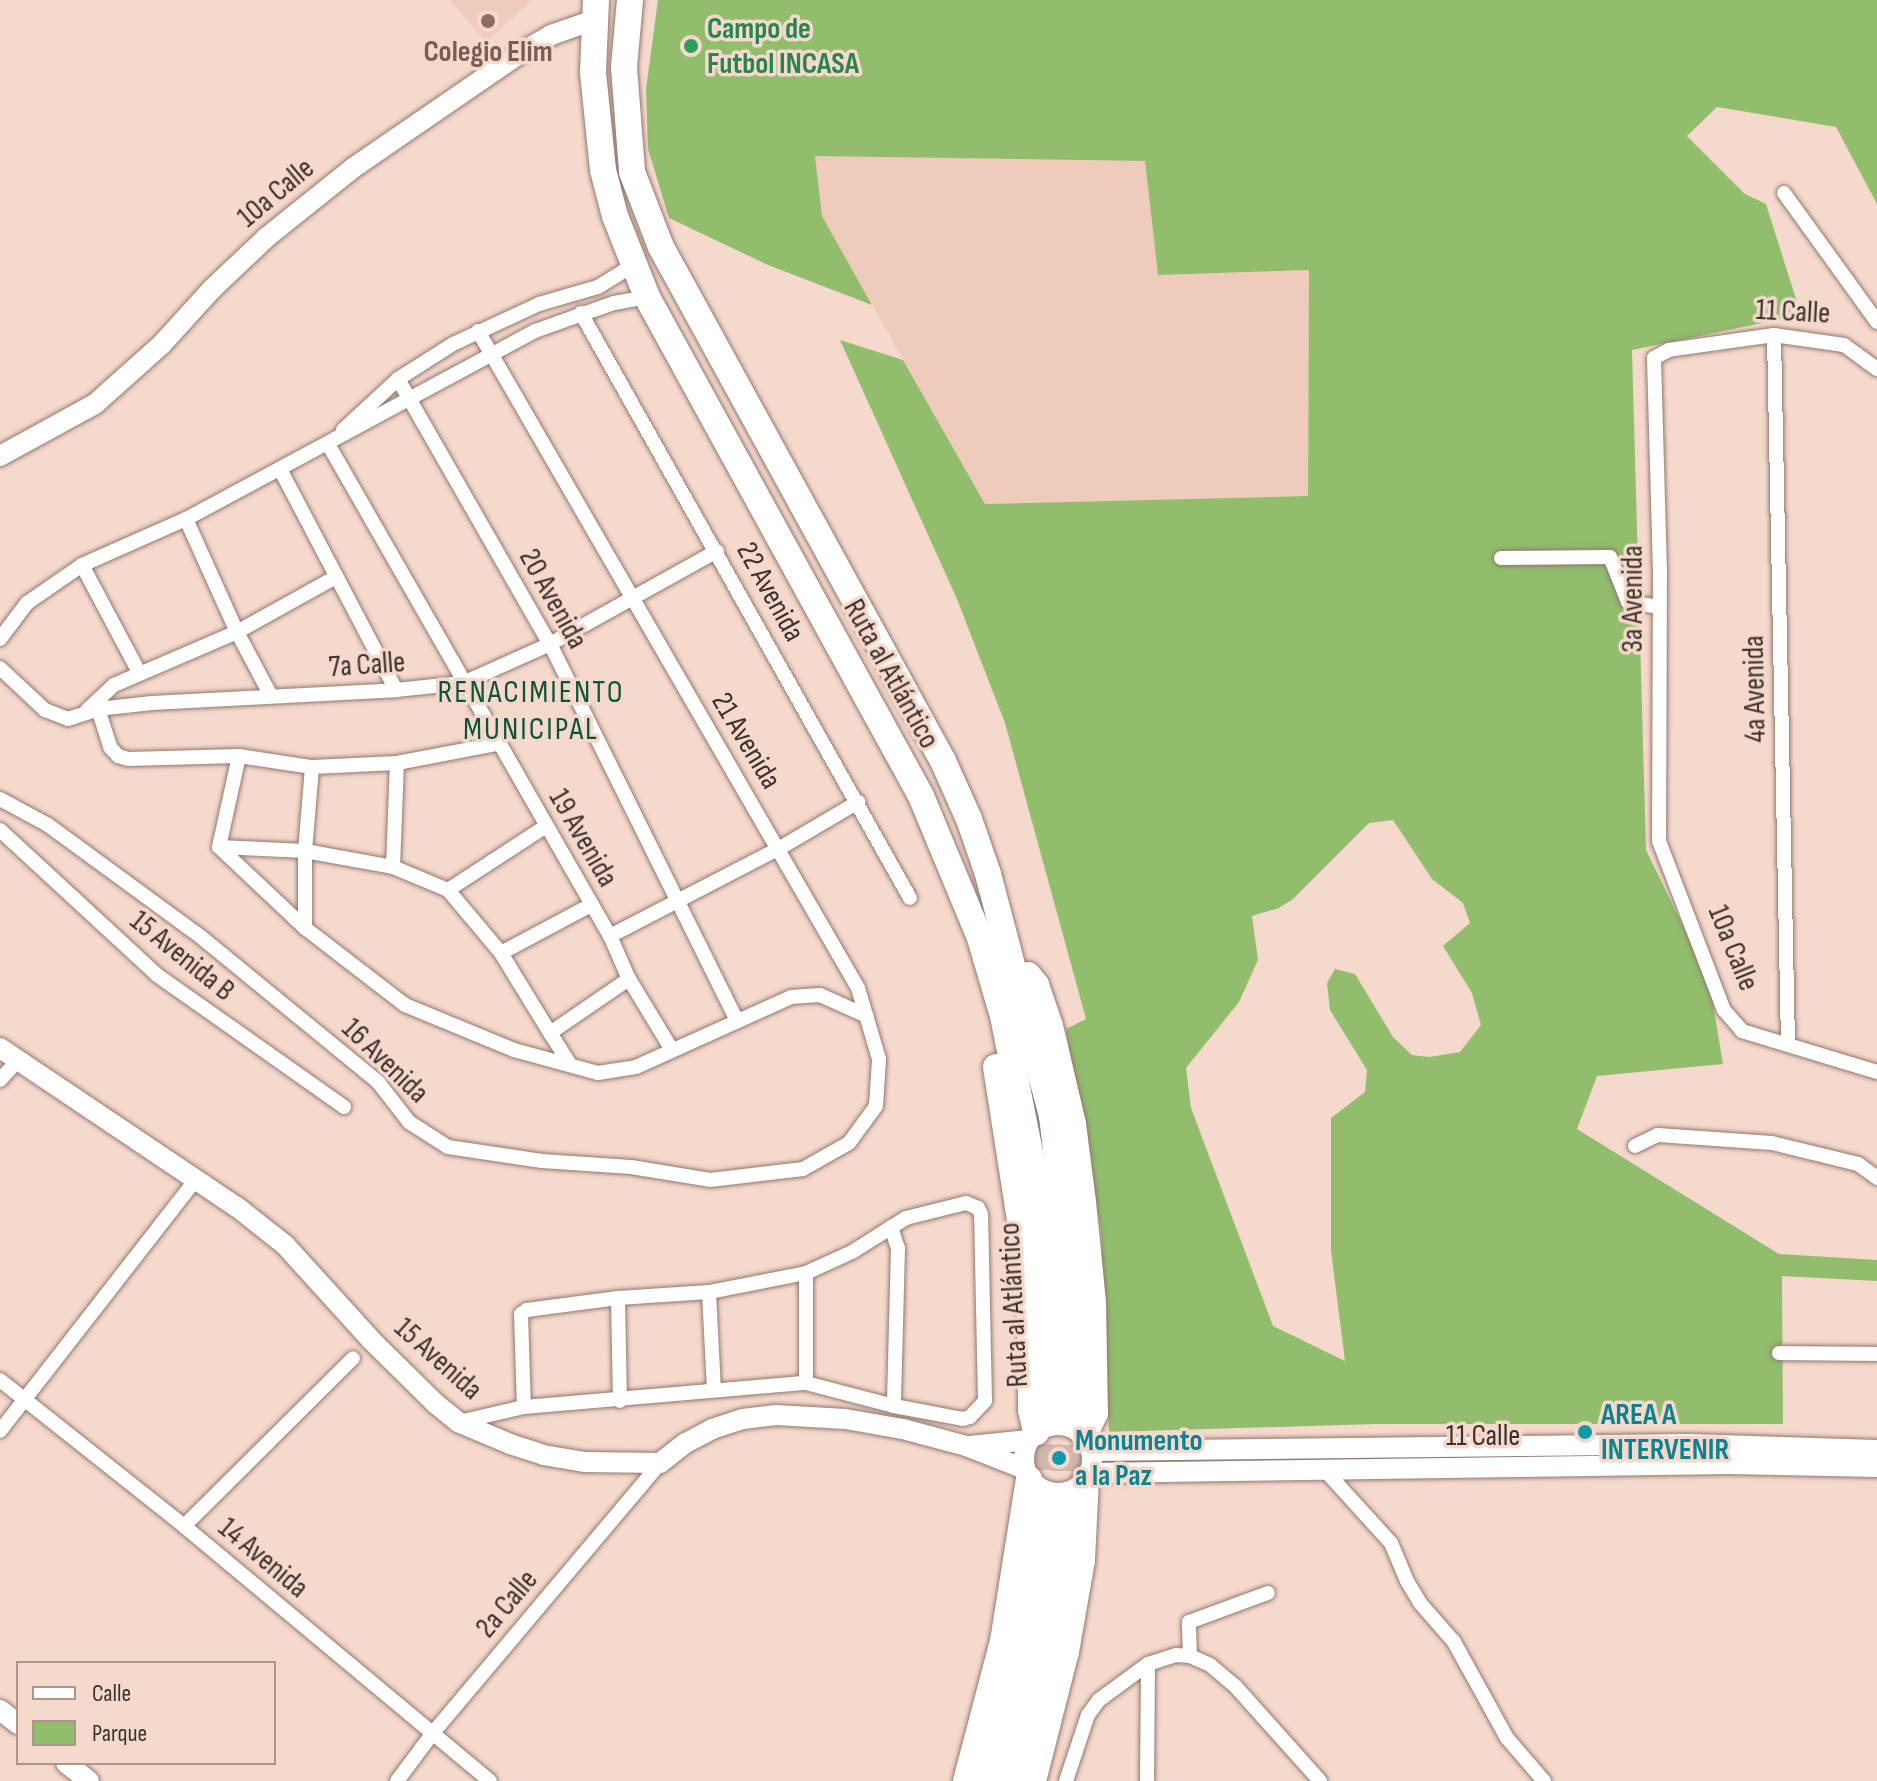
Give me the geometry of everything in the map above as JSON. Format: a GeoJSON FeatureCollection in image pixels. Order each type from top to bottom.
{"type":"FeatureCollection","features":[{"type":"Feature","properties":{"kind":"highway","name":"Ruta al Atlántico"},"geometry":{"type":"LineString","coordinates":[[595,10],[593,73],[603,170],[615,216],[647,297],[915,783],[980,938],[1006,1029],[1045,1229],[1063,1409],[1073,1295],[1052,1116],[1010,953],[969,819],[943,761],[661,247],[632,172],[624,67],[630,0]]}},
{"type":"Feature","properties":{"kind":"highway"},"geometry":{"type":"LineString","coordinates":[[980,938],[975,968],[1004,1108],[1030,1284],[1032,1436]]}},
{"type":"Feature","properties":{"kind":"highway"},"geometry":{"type":"LineString","coordinates":[[1010,953],[1036,985],[1050,1026],[1073,1124],[1093,1303],[1095,1413],[1088,1443]]}},
{"type":"Feature","properties":{"kind":"highway"},"geometry":{"type":"LineString","coordinates":[[966,1781],[1003,1641],[1027,1474]]}},
{"type":"Feature","properties":{"kind":"highway"},"geometry":{"type":"LineString","coordinates":[[1033,1781],[1066,1652],[1082,1560],[1087,1476]]}},
{"type":"Feature","properties":{"kind":"highway"},"geometry":{"type":"LineString","coordinates":[[988,1781],[1006,1721],[1055,1509],[1048,1637],[1012,1781]]}},
{"type":"Feature","properties":{"kind":"street","name":"10a Calle"},"geometry":{"type":"LineString","coordinates":[[0,456],[95,404],[162,344],[267,237],[353,168],[522,52],[595,10]]}},
{"type":"Feature","properties":{"kind":"street"},"geometry":{"type":"LineString","coordinates":[[1784,193],[1877,322]]}},
{"type":"Feature","properties":{"kind":"street"},"geometry":{"type":"LineString","coordinates":[[328,444],[398,379],[478,331],[539,304],[598,287],[635,264]]}},
{"type":"Feature","properties":{"kind":"street"},"geometry":{"type":"LineString","coordinates":[[0,639],[27,603],[82,565],[186,519],[410,400],[491,352],[581,313],[647,297]]}},
{"type":"Feature","properties":{"kind":"street","name":"22 Avenida"},"geometry":{"type":"LineString","coordinates":[[581,313],[910,898]]}},
{"type":"Feature","properties":{"kind":"street","name":"21 Avenida"},"geometry":{"type":"LineString","coordinates":[[478,331],[630,598],[780,848],[858,988],[879,1059],[876,1106],[849,1143],[803,1169]]}},
{"type":"Feature","properties":{"kind":"street","name":"11 Calle"},"geometry":{"type":"LineString","coordinates":[[1654,358],[1669,350],[1774,335],[1844,345],[1877,369]]}},
{"type":"Feature","properties":{"kind":"street","name":"4a Avenida"},"geometry":{"type":"LineString","coordinates":[[1774,335],[1788,1043]]}},
{"type":"Feature","properties":{"kind":"street","name":"3a Avenida"},"geometry":{"type":"LineString","coordinates":[[1654,358],[1659,607],[1659,841]]}},
{"type":"Feature","properties":{"kind":"street","name":"20 Avenida"},"geometry":{"type":"LineString","coordinates":[[398,379],[550,644],[737,1021]]}},
{"type":"Feature","properties":{"kind":"street"},"geometry":{"type":"LineString","coordinates":[[0,439],[20,445]]}},
{"type":"Feature","properties":{"kind":"street","name":"19 Avenida"},"geometry":{"type":"LineString","coordinates":[[328,444],[672,1050]]}},
{"type":"Feature","properties":{"kind":"street"},"geometry":{"type":"LineString","coordinates":[[280,469],[334,578],[396,690]]}},
{"type":"Feature","properties":{"kind":"street"},"geometry":{"type":"LineString","coordinates":[[186,519],[237,632],[271,696]]}},
{"type":"Feature","properties":{"kind":"street","name":"7a Calle"},"geometry":{"type":"LineString","coordinates":[[91,711],[463,683],[550,644],[717,551]]}},
{"type":"Feature","properties":{"kind":"street"},"geometry":{"type":"LineString","coordinates":[[1501,558],[1610,557],[1628,602],[1659,607]]}},
{"type":"Feature","properties":{"kind":"street"},"geometry":{"type":"LineString","coordinates":[[82,565],[140,674]]}},
{"type":"Feature","properties":{"kind":"street"},"geometry":{"type":"LineString","coordinates":[[0,668],[56,717],[68,719],[91,711],[103,693],[237,632],[334,578]]}},
{"type":"Feature","properties":{"kind":"street"},"geometry":{"type":"LineString","coordinates":[[91,711],[110,747],[118,756],[128,759],[239,756],[312,767],[397,763],[497,744]]}},
{"type":"Feature","properties":{"kind":"street"},"geometry":{"type":"LineString","coordinates":[[219,847],[239,756]]}},
{"type":"Feature","properties":{"kind":"street"},"geometry":{"type":"LineString","coordinates":[[393,867],[397,763]]}},
{"type":"Feature","properties":{"kind":"street"},"geometry":{"type":"LineString","coordinates":[[305,928],[305,851],[312,767]]}},
{"type":"Feature","properties":{"kind":"street","name":"16 Avenida"},"geometry":{"type":"LineString","coordinates":[[0,799],[48,825],[201,937],[378,1082],[409,1122],[448,1147],[542,1161],[631,1167],[710,1180],[803,1169]]}},
{"type":"Feature","properties":{"kind":"street"},"geometry":{"type":"LineString","coordinates":[[610,936],[677,904],[858,802]]}},
{"type":"Feature","properties":{"kind":"street"},"geometry":{"type":"LineString","coordinates":[[448,890],[546,826]]}},
{"type":"Feature","properties":{"kind":"street","name":"15 Avenida B"},"geometry":{"type":"LineString","coordinates":[[0,830],[157,975],[344,1107]]}},
{"type":"Feature","properties":{"kind":"street","name":"10a Calle"},"geometry":{"type":"LineString","coordinates":[[1659,841],[1724,1010],[1742,1031],[1877,1072]]}},
{"type":"Feature","properties":{"kind":"street"},"geometry":{"type":"LineString","coordinates":[[219,847],[305,851],[393,867],[448,890],[501,953],[569,1063]]}},
{"type":"Feature","properties":{"kind":"street"},"geometry":{"type":"LineString","coordinates":[[219,847],[305,928],[405,1005],[514,1050],[598,1073],[636,1067],[791,997],[820,995],[867,1016]]}},
{"type":"Feature","properties":{"kind":"street"},"geometry":{"type":"LineString","coordinates":[[501,953],[591,905]]}},
{"type":"Feature","properties":{"kind":"street"},"geometry":{"type":"LineString","coordinates":[[550,1033],[629,979]]}},
{"type":"Feature","properties":{"kind":"street","name":"15 Avenida"},"geometry":{"type":"LineString","coordinates":[[0,1048],[197,1178],[285,1245],[371,1340],[458,1422],[543,1455],[585,1462],[660,1463]]}},
{"type":"Feature","properties":{"kind":"street"},"geometry":{"type":"LineString","coordinates":[[0,1080],[18,1060]]}},
{"type":"Feature","properties":{"kind":"street"},"geometry":{"type":"LineString","coordinates":[[1635,1146],[1658,1135],[1772,1143],[1858,1164],[1877,1178]]}},
{"type":"Feature","properties":{"kind":"street"},"geometry":{"type":"LineString","coordinates":[[0,1431],[197,1178]]}},
{"type":"Feature","properties":{"kind":"street"},"geometry":{"type":"LineString","coordinates":[[458,1422],[524,1407],[806,1383],[963,1419],[976,1413],[985,1401],[983,1222],[978,1208],[966,1203],[906,1218],[852,1252],[806,1273],[709,1292],[618,1298],[527,1310],[521,1314],[524,1407]]}},
{"type":"Feature","properties":{"kind":"street"},"geometry":{"type":"LineString","coordinates":[[891,1227],[898,1248],[903,1429]]}},
{"type":"Feature","properties":{"kind":"street"},"geometry":{"type":"LineString","coordinates":[[806,1273],[806,1383]]}},
{"type":"Feature","properties":{"kind":"street"},"geometry":{"type":"LineString","coordinates":[[709,1292],[714,1390]]}},
{"type":"Feature","properties":{"kind":"street"},"geometry":{"type":"LineString","coordinates":[[618,1298],[620,1401]]}},
{"type":"Feature","properties":{"kind":"street"},"geometry":{"type":"LineString","coordinates":[[1779,1353],[1877,1354]]}},
{"type":"Feature","properties":{"kind":"street"},"geometry":{"type":"LineString","coordinates":[[184,1526],[353,1358]]}},
{"type":"Feature","properties":{"kind":"street","name":"14 Avenida"},"geometry":{"type":"LineString","coordinates":[[0,1380],[184,1526],[490,1781]]}},
{"type":"Feature","properties":{"kind":"street"},"geometry":{"type":"LineString","coordinates":[[660,1463],[686,1443],[743,1419],[776,1415],[845,1419],[903,1429],[966,1446],[1027,1474],[1047,1491],[1068,1491],[1087,1476],[1088,1443],[1076,1429],[1055,1424],[1032,1436],[966,1446]]}},
{"type":"Feature","properties":{"kind":"street"},"geometry":{"type":"LineString","coordinates":[[1027,1474],[1023,1459],[1032,1436]]}},
{"type":"Feature","properties":{"kind":"street","name":"11 Calle"},"geometry":{"type":"LineString","coordinates":[[1088,1443],[1321,1446],[1688,1444],[1877,1450]]}},
{"type":"Feature","properties":{"kind":"street"},"geometry":{"type":"LineString","coordinates":[[1321,1446],[1322,1467],[1391,1543],[1420,1603],[1454,1642],[1507,1738],[1544,1781]]}},
{"type":"Feature","properties":{"kind":"street","name":"2a Calle"},"geometry":{"type":"LineString","coordinates":[[397,1781],[432,1734],[660,1463]]}},
{"type":"Feature","properties":{"kind":"street","name":"11 Calle"},"geometry":{"type":"LineString","coordinates":[[1087,1476],[1322,1467],[1729,1464],[1877,1467]]}},
{"type":"Feature","properties":{"kind":"street"},"geometry":{"type":"LineString","coordinates":[[1190,1656],[1189,1622],[1268,1593]]}},
{"type":"Feature","properties":{"kind":"street"},"geometry":{"type":"LineString","coordinates":[[1066,1781],[1088,1715],[1099,1700],[1148,1664],[1176,1655],[1190,1656],[1210,1665],[1236,1687],[1320,1781]]}},
{"type":"Feature","properties":{"kind":"street"},"geometry":{"type":"LineString","coordinates":[[1147,1781],[1148,1664]]}},
{"type":"Feature","properties":{"kind":"street"},"geometry":{"type":"LineString","coordinates":[[0,1710],[16,1722]]}},
{"type":"Feature","properties":{"kind":"street"},"geometry":{"type":"LineString","coordinates":[[69,1765],[89,1781]]}},
{"type":"Feature","properties":{"kind":"shaded area","name":"Colegio Elim"},"geometry":{"type":"Polygon","coordinates":[[[450,0],[532,0],[486,42],[450,0]]]}},
{"type":"Feature","properties":{"kind":"shaded area"},"geometry":{"type":"Polygon","coordinates":[[[815,156],[1145,161],[1158,275],[1309,270],[1308,496],[985,504],[822,216],[815,156]]]}},
{"type":"Feature","properties":{"kind":"green space"},"geometry":{"type":"Polygon","coordinates":[[[658,0],[1877,0],[1877,204],[1836,127],[1717,107],[1687,136],[1745,194],[1766,204],[1801,315],[1632,350],[1646,850],[1709,980],[1723,1064],[1597,1076],[1577,1129],[1779,1254],[1877,1260],[1877,1281],[1782,1276],[1783,1424],[1376,1424],[1109,1432],[1101,1231],[1066,1029],[1086,1019],[1005,723],[957,599],[840,340],[903,360],[985,504],[1308,496],[1309,270],[1158,275],[1145,161],[815,156],[822,216],[872,305],[768,265],[669,218],[648,149],[646,89],[658,0]],[[1393,820],[1369,823],[1293,899],[1279,908],[1252,916],[1258,960],[1239,1002],[1186,1068],[1191,1108],[1273,1326],[1345,1361],[1331,1251],[1331,1118],[1365,1092],[1367,1070],[1330,1010],[1327,983],[1335,969],[1355,974],[1393,1037],[1412,1055],[1429,1057],[1460,1052],[1481,1025],[1472,993],[1443,946],[1470,923],[1463,903],[1432,879],[1393,820]]]}},
{"type":"Feature","properties":{"kind":"tunnel"},"geometry":{"type":"LineString","coordinates":[[1044,1509],[1052,1408]]}},
{"type":"Feature","properties":{"kind":"tunnel"},"geometry":{"type":"LineString","coordinates":[[1065,1510],[1073,1409]]}},
{"type":"Feature","properties":{"kind":"place","name":"Colegio Elim"},"geometry":{"type":"Point","coordinates":[488,21]}},
{"type":"Feature","properties":{"kind":"place","name":"Campo de Futbol INCASA"},"geometry":{"type":"Point","coordinates":[691,46]}},
{"type":"Feature","properties":{"kind":"place","name":"AREA A INTERVENIR"},"geometry":{"type":"Point","coordinates":[1585,1432]}},
{"type":"Feature","properties":{"kind":"place","name":"Monumento a la Paz"},"geometry":{"type":"Point","coordinates":[1059,1458]}},
{"type":"Feature","properties":{"kind":"district","name":"RENACIMIENTO MUNICIPAL"},"geometry":{"type":"Point","coordinates":[531,712]}}]}
